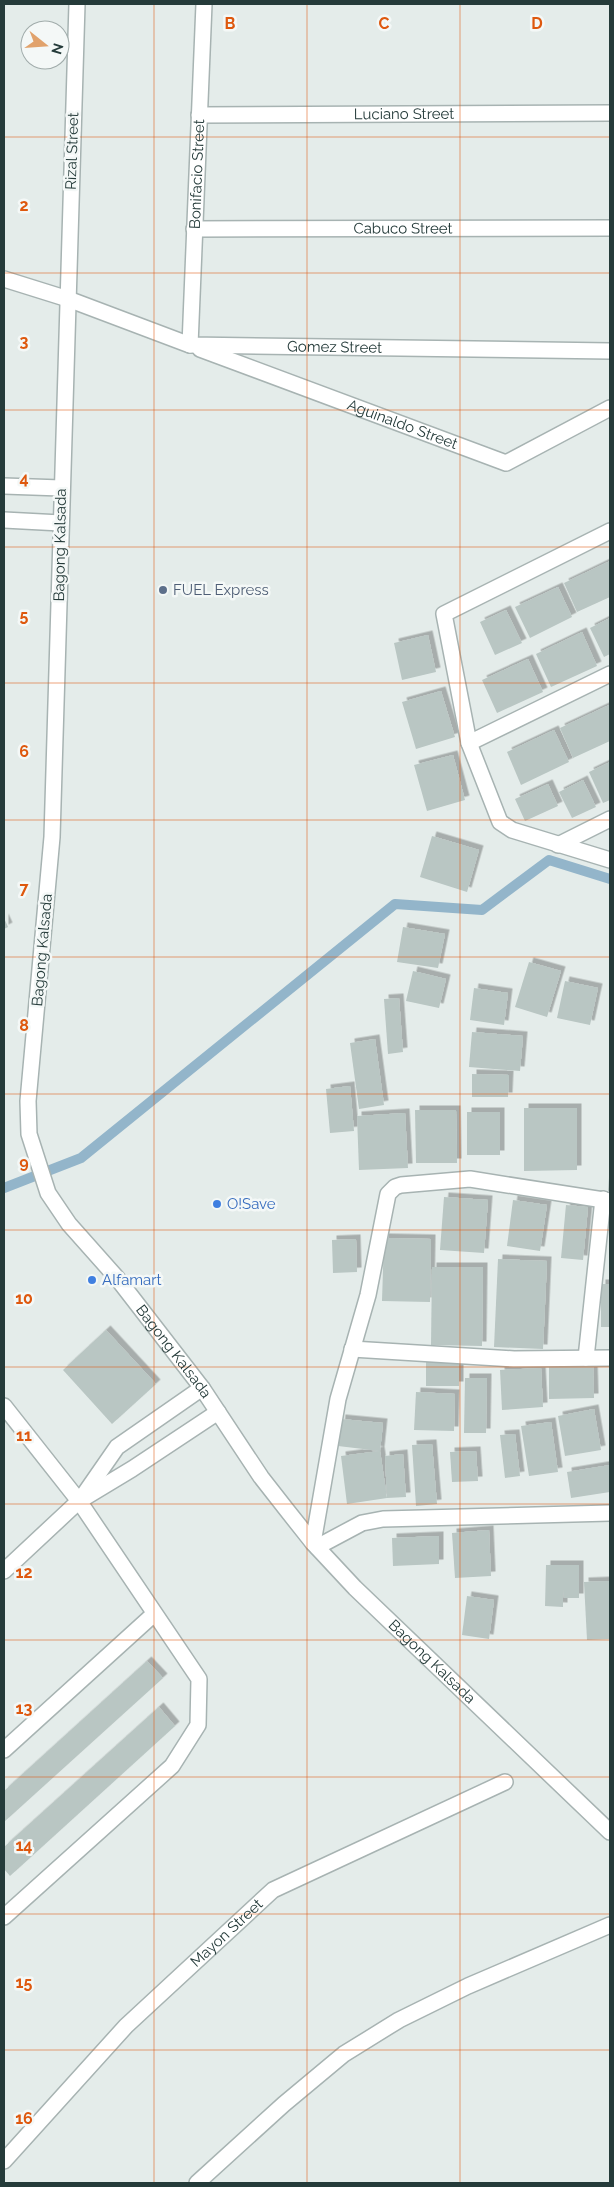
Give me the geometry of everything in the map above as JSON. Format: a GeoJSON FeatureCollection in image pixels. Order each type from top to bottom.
{"type":"FeatureCollection","features":[{"type":"Feature","properties":{"kind":"street","name":"Rizal Street"},"geometry":{"type":"LineString","coordinates":[[68,299],[77,4]]}},
{"type":"Feature","properties":{"kind":"street","name":"Bonifacio Street"},"geometry":{"type":"LineString","coordinates":[[190,344],[204,4]]}},
{"type":"Feature","properties":{"kind":"street","name":"Luciano Street"},"geometry":{"type":"LineString","coordinates":[[199,115],[610,113]]}},
{"type":"Feature","properties":{"kind":"street","name":"Cabuco Street"},"geometry":{"type":"LineString","coordinates":[[194,229],[610,228]]}},
{"type":"Feature","properties":{"kind":"street","name":"Gomez Street"},"geometry":{"type":"LineString","coordinates":[[4,279],[68,299],[190,344],[610,352]]}},
{"type":"Feature","properties":{"kind":"street","name":"Bagong Kalsada"},"geometry":{"type":"LineString","coordinates":[[68,299],[52,837],[28,1101],[29,1134],[48,1193],[69,1224],[117,1278],[202,1388],[261,1478],[315,1545],[354,1588],[610,1832]]}},
{"type":"Feature","properties":{"kind":"street","name":"Aguinaldo Street"},"geometry":{"type":"LineString","coordinates":[[190,344],[506,463],[610,408]]}},
{"type":"Feature","properties":{"kind":"street"},"geometry":{"type":"LineString","coordinates":[[4,486],[61,488]]}},
{"type":"Feature","properties":{"kind":"street"},"geometry":{"type":"LineString","coordinates":[[4,520],[61,523]]}},
{"type":"Feature","properties":{"kind":"street"},"geometry":{"type":"LineString","coordinates":[[610,531],[444,614],[469,742],[500,822],[512,830],[610,860]]}},
{"type":"Feature","properties":{"kind":"street"},"geometry":{"type":"LineString","coordinates":[[469,742],[610,674]]}},
{"type":"Feature","properties":{"kind":"street"},"geometry":{"type":"LineString","coordinates":[[558,845],[610,819]]}},
{"type":"Feature","properties":{"kind":"street"},"geometry":{"type":"LineString","coordinates":[[315,1545],[338,1399],[368,1295],[388,1194],[395,1187],[470,1179],[606,1200],[586,1358]]}},
{"type":"Feature","properties":{"kind":"street"},"geometry":{"type":"LineString","coordinates":[[352,1349],[514,1359],[610,1358]]}},
{"type":"Feature","properties":{"kind":"street"},"geometry":{"type":"LineString","coordinates":[[4,1571],[79,1501],[117,1447],[202,1388]]}},
{"type":"Feature","properties":{"kind":"street"},"geometry":{"type":"LineString","coordinates":[[4,1406],[79,1501],[199,1679],[198,1725],[172,1766],[4,1917]]}},
{"type":"Feature","properties":{"kind":"street"},"geometry":{"type":"LineString","coordinates":[[79,1501],[132,1469],[218,1412]]}},
{"type":"Feature","properties":{"kind":"street"},"geometry":{"type":"LineString","coordinates":[[315,1545],[362,1523],[383,1519],[610,1513]]}},
{"type":"Feature","properties":{"kind":"street"},"geometry":{"type":"LineString","coordinates":[[4,1750],[154,1614]]}},
{"type":"Feature","properties":{"kind":"street","name":"Mayon Street"},"geometry":{"type":"LineString","coordinates":[[4,2161],[126,2026],[273,1890],[505,1782]]}},
{"type":"Feature","properties":{"kind":"street"},"geometry":{"type":"LineString","coordinates":[[197,2183],[284,2104],[344,2054],[399,2020],[468,1986],[610,1925]]}},
{"type":"Feature","properties":{"kind":"building"},"geometry":{"type":"Polygon","coordinates":[[[610,561],[610,597],[577,612],[564,583],[610,561]]]}},
{"type":"Feature","properties":{"kind":"building"},"geometry":{"type":"Polygon","coordinates":[[[558,587],[572,617],[530,638],[515,607],[558,587]]]}},
{"type":"Feature","properties":{"kind":"building"},"geometry":{"type":"Polygon","coordinates":[[[506,610],[522,643],[495,655],[480,622],[506,610]]]}},
{"type":"Feature","properties":{"kind":"building"},"geometry":{"type":"Polygon","coordinates":[[[610,618],[610,654],[604,657],[590,628],[610,618]]]}},
{"type":"Feature","properties":{"kind":"building"},"geometry":{"type":"Polygon","coordinates":[[[582,632],[597,666],[551,687],[536,654],[582,632]]]}},
{"type":"Feature","properties":{"kind":"building"},"geometry":{"type":"Polygon","coordinates":[[[428,635],[436,672],[402,680],[394,643],[428,635]]]}},
{"type":"Feature","properties":{"kind":"building"},"geometry":{"type":"Polygon","coordinates":[[[528,659],[543,692],[497,713],[482,680],[528,659]]]}},
{"type":"Feature","properties":{"kind":"building"},"geometry":{"type":"Polygon","coordinates":[[[441,691],[455,737],[416,749],[402,702],[441,691]]]}},
{"type":"Feature","properties":{"kind":"building"},"geometry":{"type":"Polygon","coordinates":[[[609,705],[610,741],[573,758],[560,728],[609,705]]]}},
{"type":"Feature","properties":{"kind":"building"},"geometry":{"type":"Polygon","coordinates":[[[554,730],[569,762],[521,785],[507,752],[554,730]]]}},
{"type":"Feature","properties":{"kind":"building"},"geometry":{"type":"Polygon","coordinates":[[[453,755],[465,800],[427,811],[414,765],[453,755]]]}},
{"type":"Feature","properties":{"kind":"building"},"geometry":{"type":"Polygon","coordinates":[[[610,762],[610,800],[603,803],[589,772],[610,762]]]}},
{"type":"Feature","properties":{"kind":"building"},"geometry":{"type":"Polygon","coordinates":[[[583,780],[596,807],[572,818],[559,792],[583,780]]]}},
{"type":"Feature","properties":{"kind":"building"},"geometry":{"type":"Polygon","coordinates":[[[548,784],[558,806],[525,821],[515,799],[548,784]]]}},
{"type":"Feature","properties":{"kind":"building"},"geometry":{"type":"Polygon","coordinates":[[[432,836],[479,850],[467,892],[420,877],[432,836]]]}},
{"type":"Feature","properties":{"kind":"building"},"geometry":{"type":"Polygon","coordinates":[[[4,918],[8,927],[4,929],[4,918]]]}},
{"type":"Feature","properties":{"kind":"building"},"geometry":{"type":"Polygon","coordinates":[[[403,927],[445,934],[438,968],[397,962],[403,927]]]}},
{"type":"Feature","properties":{"kind":"building"},"geometry":{"type":"Polygon","coordinates":[[[529,962],[561,971],[547,1017],[515,1007],[529,962]]]}},
{"type":"Feature","properties":{"kind":"building"},"geometry":{"type":"Polygon","coordinates":[[[413,971],[446,979],[439,1008],[406,1001],[413,971]]]}},
{"type":"Feature","properties":{"kind":"building"},"geometry":{"type":"Polygon","coordinates":[[[565,981],[598,988],[590,1025],[557,1018],[565,981]]]}},
{"type":"Feature","properties":{"kind":"building"},"geometry":{"type":"Polygon","coordinates":[[[474,988],[508,993],[504,1025],[470,1020],[474,988]]]}},
{"type":"Feature","properties":{"kind":"building"},"geometry":{"type":"Polygon","coordinates":[[[399,998],[403,1052],[388,1054],[384,999],[399,998]]]}},
{"type":"Feature","properties":{"kind":"building"},"geometry":{"type":"Polygon","coordinates":[[[472,1032],[523,1036],[520,1071],[469,1067],[472,1032]]]}},
{"type":"Feature","properties":{"kind":"building"},"geometry":{"type":"Polygon","coordinates":[[[375,1039],[384,1105],[359,1109],[350,1043],[375,1039]]]}},
{"type":"Feature","properties":{"kind":"building"},"geometry":{"type":"Polygon","coordinates":[[[472,1074],[509,1075],[508,1097],[472,1097],[472,1074]]]}},
{"type":"Feature","properties":{"kind":"building"},"geometry":{"type":"Polygon","coordinates":[[[350,1086],[354,1131],[330,1133],[326,1089],[350,1086]]]}},
{"type":"Feature","properties":{"kind":"building"},"geometry":{"type":"Polygon","coordinates":[[[524,1108],[577,1108],[577,1170],[524,1171],[524,1108]]]}},
{"type":"Feature","properties":{"kind":"building"},"geometry":{"type":"Polygon","coordinates":[[[415,1110],[456,1110],[457,1163],[416,1163],[415,1110]]]}},
{"type":"Feature","properties":{"kind":"building"},"geometry":{"type":"Polygon","coordinates":[[[467,1112],[500,1112],[500,1155],[467,1155],[467,1112]]]}},
{"type":"Feature","properties":{"kind":"building"},"geometry":{"type":"Polygon","coordinates":[[[405,1113],[408,1168],[359,1170],[357,1116],[405,1113]]]}},
{"type":"Feature","properties":{"kind":"building"},"geometry":{"type":"Polygon","coordinates":[[[609,1177],[610,1191],[608,1191],[609,1177]]]}},
{"type":"Feature","properties":{"kind":"building"},"geometry":{"type":"Polygon","coordinates":[[[444,1197],[488,1200],[484,1253],[440,1250],[444,1197]]]}},
{"type":"Feature","properties":{"kind":"building"},"geometry":{"type":"Polygon","coordinates":[[[513,1200],[547,1205],[540,1251],[507,1246],[513,1200]]]}},
{"type":"Feature","properties":{"kind":"building"},"geometry":{"type":"Polygon","coordinates":[[[566,1205],[588,1207],[583,1260],[561,1258],[566,1205]]]}},
{"type":"Feature","properties":{"kind":"building"},"geometry":{"type":"Polygon","coordinates":[[[384,1238],[431,1239],[430,1302],[382,1301],[384,1238]]]}},
{"type":"Feature","properties":{"kind":"building"},"geometry":{"type":"Polygon","coordinates":[[[356,1239],[357,1272],[333,1273],[332,1240],[356,1239]]]}},
{"type":"Feature","properties":{"kind":"building"},"geometry":{"type":"Polygon","coordinates":[[[498,1259],[547,1261],[543,1349],[494,1347],[498,1259]]]}},
{"type":"Feature","properties":{"kind":"building"},"geometry":{"type":"Polygon","coordinates":[[[432,1267],[483,1267],[482,1346],[431,1345],[432,1267]]]}},
{"type":"Feature","properties":{"kind":"building"},"geometry":{"type":"Polygon","coordinates":[[[601,1284],[610,1284],[610,1327],[601,1327],[601,1284]]]}},
{"type":"Feature","properties":{"kind":"building"},"geometry":{"type":"Polygon","coordinates":[[[106,1330],[156,1384],[112,1424],[63,1370],[106,1330]]]}},
{"type":"Feature","properties":{"kind":"building"},"geometry":{"type":"Polygon","coordinates":[[[426,1359],[459,1360],[459,1386],[426,1386],[426,1359]]]}},
{"type":"Feature","properties":{"kind":"building"},"geometry":{"type":"Polygon","coordinates":[[[593,1363],[594,1398],[549,1399],[549,1364],[593,1363]]]}},
{"type":"Feature","properties":{"kind":"building"},"geometry":{"type":"Polygon","coordinates":[[[541,1368],[543,1407],[502,1410],[500,1370],[541,1368]]]}},
{"type":"Feature","properties":{"kind":"building"},"geometry":{"type":"Polygon","coordinates":[[[465,1378],[487,1378],[486,1433],[464,1433],[465,1378]]]}},
{"type":"Feature","properties":{"kind":"building"},"geometry":{"type":"Polygon","coordinates":[[[416,1392],[455,1394],[454,1431],[414,1430],[416,1392]]]}},
{"type":"Feature","properties":{"kind":"building"},"geometry":{"type":"Polygon","coordinates":[[[594,1409],[601,1450],[565,1456],[558,1416],[594,1409]]]}},
{"type":"Feature","properties":{"kind":"building"},"geometry":{"type":"Polygon","coordinates":[[[341,1419],[383,1423],[380,1451],[338,1446],[341,1419]]]}},
{"type":"Feature","properties":{"kind":"building"},"geometry":{"type":"Polygon","coordinates":[[[551,1422],[558,1472],[529,1476],[521,1426],[551,1422]]]}},
{"type":"Feature","properties":{"kind":"building"},"geometry":{"type":"Polygon","coordinates":[[[515,1434],[520,1476],[505,1478],[500,1435],[515,1434]]]}},
{"type":"Feature","properties":{"kind":"building"},"geometry":{"type":"Polygon","coordinates":[[[432,1444],[437,1504],[416,1506],[412,1445],[432,1444]]]}},
{"type":"Feature","properties":{"kind":"building"},"geometry":{"type":"Polygon","coordinates":[[[380,1451],[387,1498],[347,1504],[341,1456],[380,1451]]]}},
{"type":"Feature","properties":{"kind":"building"},"geometry":{"type":"Polygon","coordinates":[[[476,1451],[478,1481],[452,1482],[450,1452],[476,1451]]]}},
{"type":"Feature","properties":{"kind":"building"},"geometry":{"type":"Polygon","coordinates":[[[403,1454],[406,1497],[387,1498],[385,1456],[403,1454]]]}},
{"type":"Feature","properties":{"kind":"building"},"geometry":{"type":"Polygon","coordinates":[[[610,1465],[610,1492],[571,1498],[567,1472],[610,1465]]]}},
{"type":"Feature","properties":{"kind":"building"},"geometry":{"type":"Polygon","coordinates":[[[489,1530],[491,1576],[455,1578],[452,1533],[489,1530]]]}},
{"type":"Feature","properties":{"kind":"building"},"geometry":{"type":"Polygon","coordinates":[[[439,1536],[439,1564],[393,1566],[392,1538],[439,1536]]]}},
{"type":"Feature","properties":{"kind":"building"},"geometry":{"type":"Polygon","coordinates":[[[546,1565],[579,1565],[579,1598],[564,1598],[563,1589],[563,1607],[545,1606],[546,1565]]]}},
{"type":"Feature","properties":{"kind":"building"},"geometry":{"type":"Polygon","coordinates":[[[610,1581],[610,1639],[587,1640],[584,1582],[610,1581]]]}},
{"type":"Feature","properties":{"kind":"building"},"geometry":{"type":"Polygon","coordinates":[[[467,1596],[494,1600],[489,1639],[462,1635],[467,1596]]]}},
{"type":"Feature","properties":{"kind":"building"},"geometry":{"type":"Polygon","coordinates":[[[147,1661],[163,1678],[4,1822],[4,1791],[147,1661]]]}},
{"type":"Feature","properties":{"kind":"building"},"geometry":{"type":"Polygon","coordinates":[[[159,1707],[175,1726],[10,1876],[4,1869],[4,1847],[159,1707]]]}},
{"type":"Feature","properties":{"kind":"waterway"},"geometry":{"type":"LineString","coordinates":[[4,1188],[81,1158],[395,904],[482,910],[549,860],[610,879]]}},
{"type":"Feature","properties":{"kind":"place","name":"FUEL Express"},"geometry":{"type":"Point","coordinates":[163,590]}},
{"type":"Feature","properties":{"kind":"place","name":"O!Save"},"geometry":{"type":"Point","coordinates":[217,1204]}},
{"type":"Feature","properties":{"kind":"place","name":"Alfamart"},"geometry":{"type":"Point","coordinates":[92,1280]}}]}
